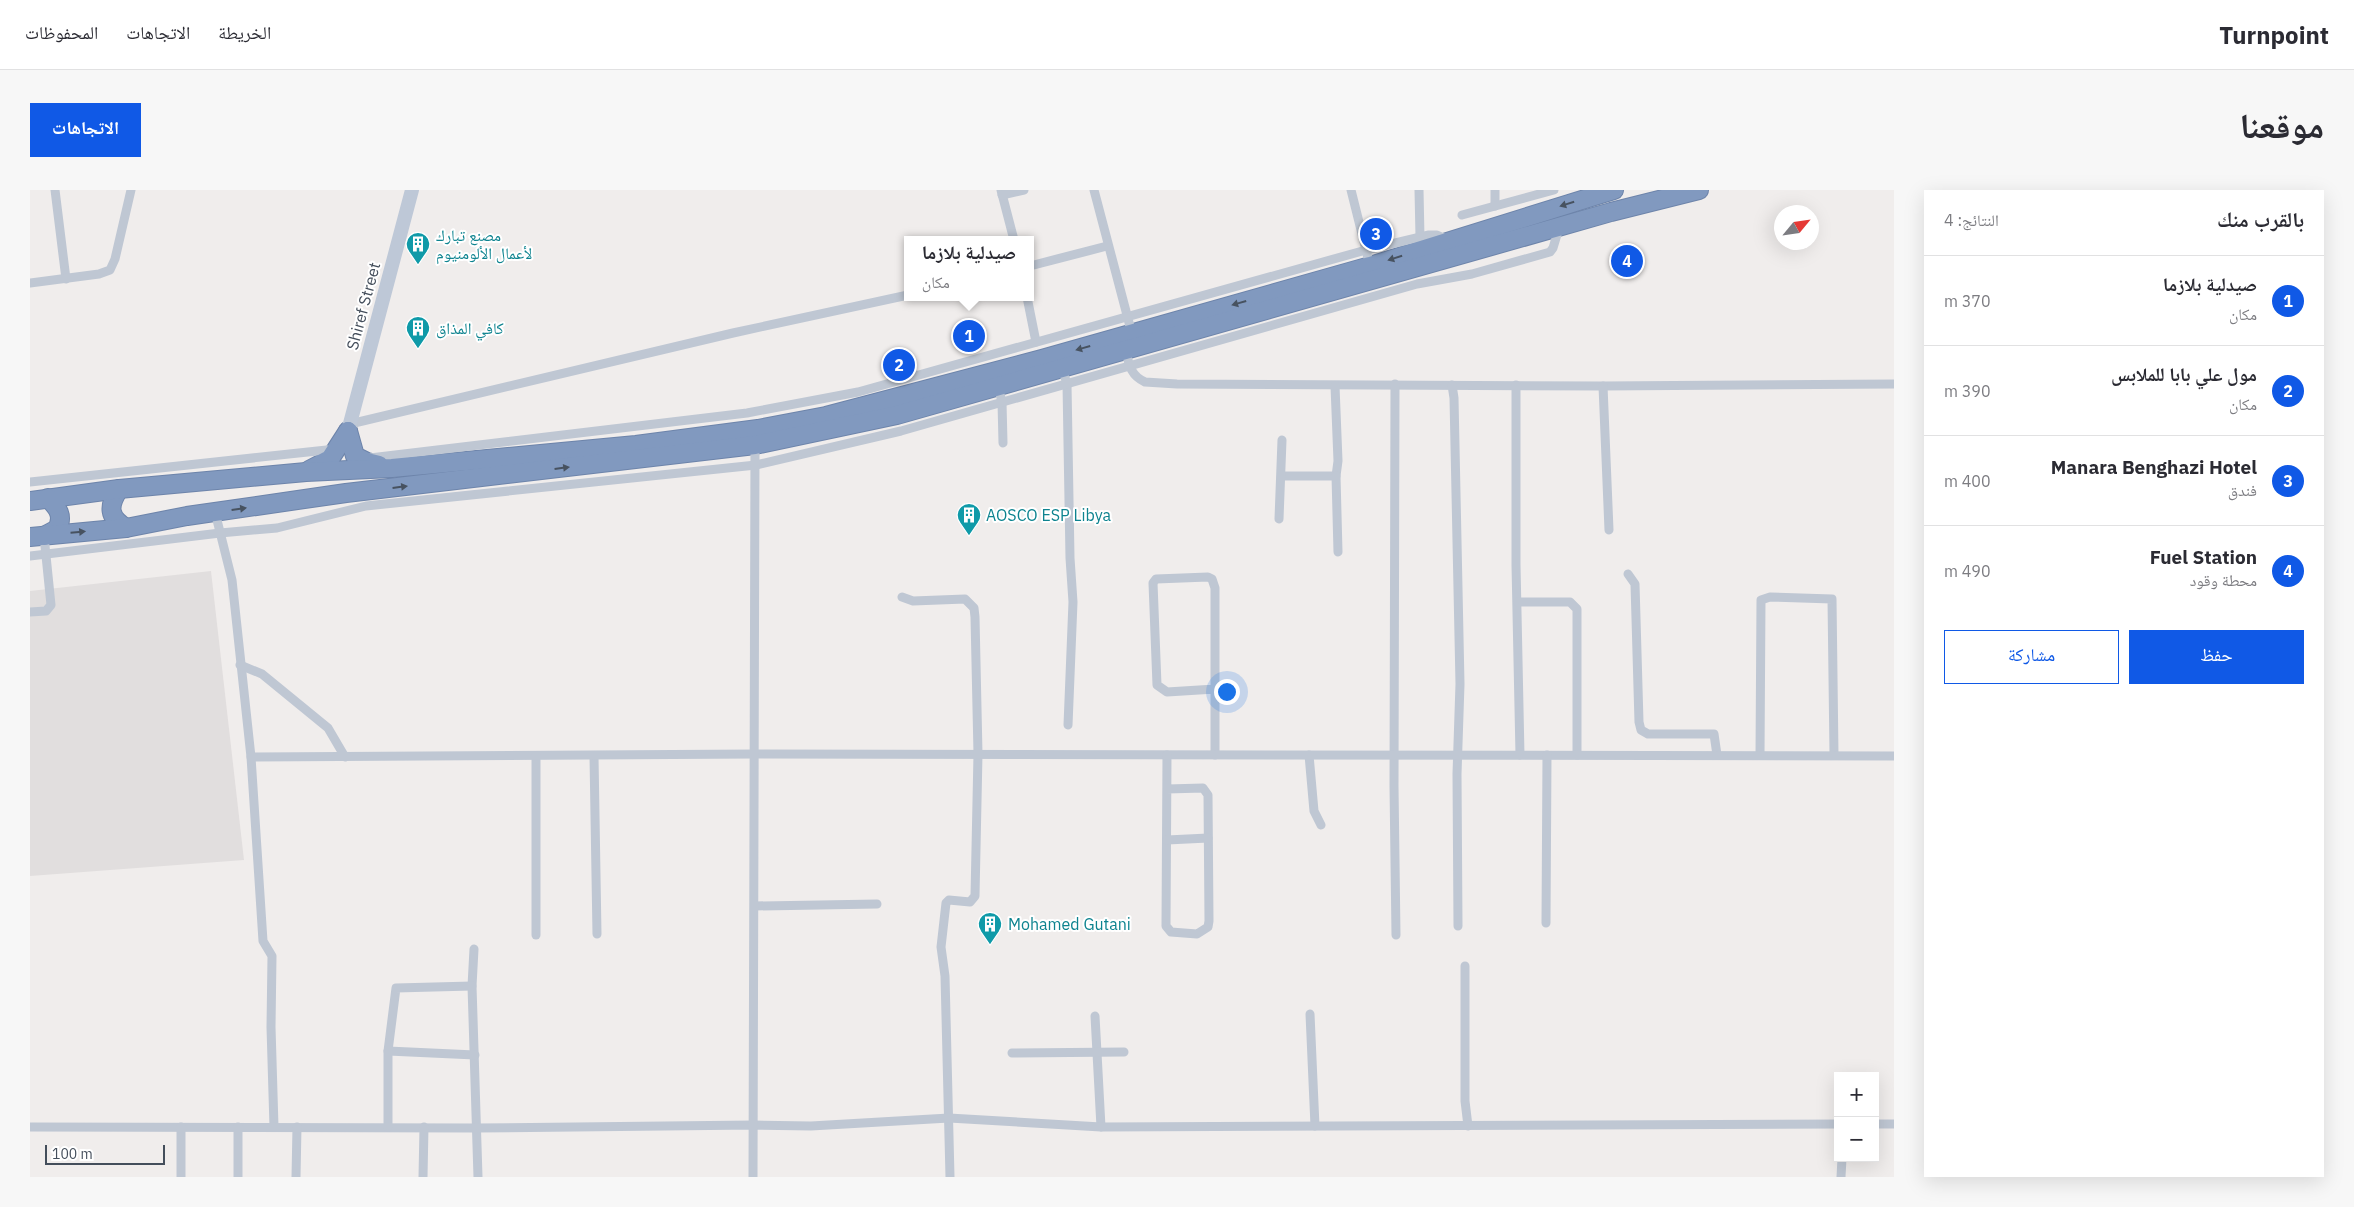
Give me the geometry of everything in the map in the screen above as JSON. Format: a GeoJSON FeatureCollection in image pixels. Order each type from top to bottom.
{"type":"FeatureCollection","features":[{"type":"Feature","properties":{"kind":"highway"},"geometry":{"type":"LineString","coordinates":[[30,501],[119,489],[306,472],[392,468],[636,445],[758,428],[860,408],[999,378],[1368,258],[1449,241],[1614,190]]}},
{"type":"Feature","properties":{"kind":"highway"},"geometry":{"type":"LineString","coordinates":[[37,536],[126,528],[215,512],[383,489],[755,445],[899,423],[944,410],[999,378],[1064,376],[1127,359],[1611,212],[1699,190]]}},
{"type":"Feature","properties":{"kind":"highway"},"geometry":{"type":"LineString","coordinates":[[306,472],[326,463],[338,449],[349,428]]}},
{"type":"Feature","properties":{"kind":"highway"},"geometry":{"type":"LineString","coordinates":[[349,428],[355,456],[360,460],[392,468]]}},
{"type":"Feature","properties":{"kind":"highway"},"geometry":{"type":"LineString","coordinates":[[119,489],[111,506],[115,521],[126,528]]}},
{"type":"Feature","properties":{"kind":"highway"},"geometry":{"type":"LineString","coordinates":[[37,536],[57,529],[61,517],[55,504],[48,498]]}},
{"type":"Feature","properties":{"kind":"main road","name":"Shiref Street"},"geometry":{"type":"LineString","coordinates":[[349,428],[412,190]]}},
{"type":"Feature","properties":{"kind":"street"},"geometry":{"type":"LineString","coordinates":[[56,190],[66,279]]}},
{"type":"Feature","properties":{"kind":"street"},"geometry":{"type":"LineString","coordinates":[[30,283],[99,274],[110,270],[115,259],[132,190]]}},
{"type":"Feature","properties":{"kind":"street"},"geometry":{"type":"LineString","coordinates":[[1013,236],[1002,192],[1024,190]]}},
{"type":"Feature","properties":{"kind":"street"},"geometry":{"type":"LineString","coordinates":[[1094,190],[1107,246],[1132,334]]}},
{"type":"Feature","properties":{"kind":"street"},"geometry":{"type":"LineString","coordinates":[[1351,190],[1368,258]]}},
{"type":"Feature","properties":{"kind":"street"},"geometry":{"type":"LineString","coordinates":[[1419,190],[1420,237]]}},
{"type":"Feature","properties":{"kind":"street"},"geometry":{"type":"LineString","coordinates":[[1494,190],[1495,206]]}},
{"type":"Feature","properties":{"kind":"street"},"geometry":{"type":"LineString","coordinates":[[1462,216],[1554,190]]}},
{"type":"Feature","properties":{"kind":"street"},"geometry":{"type":"LineString","coordinates":[[360,460],[400,453],[560,436],[800,404],[858,392],[999,378],[1036,342],[1127,316],[1368,258],[1420,237],[1437,235],[1449,241]]}},
{"type":"Feature","properties":{"kind":"street"},"geometry":{"type":"LineString","coordinates":[[1034,265],[1107,246]]}},
{"type":"Feature","properties":{"kind":"street"},"geometry":{"type":"LineString","coordinates":[[349,428],[733,333],[904,296]]}},
{"type":"Feature","properties":{"kind":"street"},"geometry":{"type":"LineString","coordinates":[[1028,301],[1036,342]]}},
{"type":"Feature","properties":{"kind":"street"},"geometry":{"type":"LineString","coordinates":[[1127,359],[1145,382],[1336,386],[1395,384],[1603,386],[1894,384]]}},
{"type":"Feature","properties":{"kind":"street"},"geometry":{"type":"LineString","coordinates":[[1064,376],[1073,602],[1068,725]]}},
{"type":"Feature","properties":{"kind":"street"},"geometry":{"type":"LineString","coordinates":[[999,378],[1003,443]]}},
{"type":"Feature","properties":{"kind":"street"},"geometry":{"type":"LineString","coordinates":[[1395,384],[1394,756],[1396,936]]}},
{"type":"Feature","properties":{"kind":"street"},"geometry":{"type":"LineString","coordinates":[[1452,385],[1454,398],[1460,684],[1458,926]]}},
{"type":"Feature","properties":{"kind":"street"},"geometry":{"type":"LineString","coordinates":[[1516,385],[1520,755]]}},
{"type":"Feature","properties":{"kind":"street"},"geometry":{"type":"LineString","coordinates":[[1336,386],[1338,552]]}},
{"type":"Feature","properties":{"kind":"street"},"geometry":{"type":"LineString","coordinates":[[1603,386],[1608,530]]}},
{"type":"Feature","properties":{"kind":"street"},"geometry":{"type":"LineString","coordinates":[[30,556],[220,533],[278,528],[366,506],[756,465],[899,423]]}},
{"type":"Feature","properties":{"kind":"street"},"geometry":{"type":"LineString","coordinates":[[1279,519],[1282,440]]}},
{"type":"Feature","properties":{"kind":"street"},"geometry":{"type":"LineString","coordinates":[[753,1177],[755,445]]}},
{"type":"Feature","properties":{"kind":"street"},"geometry":{"type":"LineString","coordinates":[[30,482],[338,449]]}},
{"type":"Feature","properties":{"kind":"street"},"geometry":{"type":"LineString","coordinates":[[1282,476],[1336,476]]}},
{"type":"Feature","properties":{"kind":"street"},"geometry":{"type":"LineString","coordinates":[[215,512],[232,580],[251,757],[263,941],[272,956],[271,1027],[274,1127]]}},
{"type":"Feature","properties":{"kind":"street"},"geometry":{"type":"LineString","coordinates":[[30,612],[46,611],[52,605],[46,554],[37,536]]}},
{"type":"Feature","properties":{"kind":"street"},"geometry":{"type":"LineString","coordinates":[[1628,574],[1635,584],[1641,730],[1648,734],[1714,734],[1717,755]]}},
{"type":"Feature","properties":{"kind":"street"},"geometry":{"type":"LineString","coordinates":[[1215,689],[1167,692],[1157,685],[1153,583],[1156,578],[1199,576],[1212,579],[1215,588],[1215,689],[1215,755]]}},
{"type":"Feature","properties":{"kind":"street"},"geometry":{"type":"LineString","coordinates":[[902,596],[913,601],[965,600],[974,608],[978,754],[975,896],[970,902],[949,900],[946,903],[941,939],[945,976],[950,1177]]}},
{"type":"Feature","properties":{"kind":"street"},"geometry":{"type":"LineString","coordinates":[[1760,755],[1761,600],[1770,597],[1832,599],[1834,755]]}},
{"type":"Feature","properties":{"kind":"street"},"geometry":{"type":"LineString","coordinates":[[1518,602],[1570,602],[1577,609],[1577,755]]}},
{"type":"Feature","properties":{"kind":"street"},"geometry":{"type":"LineString","coordinates":[[240,665],[262,674],[328,728],[345,757]]}},
{"type":"Feature","properties":{"kind":"street"},"geometry":{"type":"LineString","coordinates":[[251,757],[754,754],[1894,756]]}},
{"type":"Feature","properties":{"kind":"street"},"geometry":{"type":"LineString","coordinates":[[1167,755],[1166,840],[1167,929],[1179,934],[1197,934],[1208,928],[1210,921],[1206,790],[1203,788],[1167,789]]}},
{"type":"Feature","properties":{"kind":"street"},"geometry":{"type":"LineString","coordinates":[[1546,923],[1547,755]]}},
{"type":"Feature","properties":{"kind":"street"},"geometry":{"type":"LineString","coordinates":[[536,756],[536,935]]}},
{"type":"Feature","properties":{"kind":"street"},"geometry":{"type":"LineString","coordinates":[[594,756],[597,934]]}},
{"type":"Feature","properties":{"kind":"street"},"geometry":{"type":"LineString","coordinates":[[1309,756],[1314,811],[1321,826]]}},
{"type":"Feature","properties":{"kind":"street"},"geometry":{"type":"LineString","coordinates":[[1166,840],[1208,838]]}},
{"type":"Feature","properties":{"kind":"street"},"geometry":{"type":"LineString","coordinates":[[755,906],[877,904]]}},
{"type":"Feature","properties":{"kind":"street"},"geometry":{"type":"LineString","coordinates":[[474,949],[472,986],[478,1177]]}},
{"type":"Feature","properties":{"kind":"street"},"geometry":{"type":"LineString","coordinates":[[1465,966],[1465,1101],[1468,1126]]}},
{"type":"Feature","properties":{"kind":"street"},"geometry":{"type":"LineString","coordinates":[[388,1127],[388,1051],[396,988],[472,986]]}},
{"type":"Feature","properties":{"kind":"street"},"geometry":{"type":"LineString","coordinates":[[1310,1014],[1315,1126]]}},
{"type":"Feature","properties":{"kind":"street"},"geometry":{"type":"LineString","coordinates":[[1095,1016],[1101,1127]]}},
{"type":"Feature","properties":{"kind":"street"},"geometry":{"type":"LineString","coordinates":[[388,1051],[475,1055]]}},
{"type":"Feature","properties":{"kind":"street"},"geometry":{"type":"LineString","coordinates":[[1012,1053],[1124,1052]]}},
{"type":"Feature","properties":{"kind":"street"},"geometry":{"type":"LineString","coordinates":[[30,1127],[476,1128],[811,1126],[949,1118],[1101,1127],[1834,1124]]}},
{"type":"Feature","properties":{"kind":"street"},"geometry":{"type":"LineString","coordinates":[[1879,1124],[1894,1124]]}},
{"type":"Feature","properties":{"kind":"street"},"geometry":{"type":"LineString","coordinates":[[181,1127],[181,1177]]}},
{"type":"Feature","properties":{"kind":"street"},"geometry":{"type":"LineString","coordinates":[[238,1127],[238,1177]]}},
{"type":"Feature","properties":{"kind":"street"},"geometry":{"type":"LineString","coordinates":[[296,1177],[297,1127]]}},
{"type":"Feature","properties":{"kind":"street"},"geometry":{"type":"LineString","coordinates":[[424,1127],[424,1177]]}},
{"type":"Feature","properties":{"kind":"street"},"geometry":{"type":"LineString","coordinates":[[1841,1177],[1842,1162]]}},
{"type":"Feature","properties":{"kind":"shaded area"},"geometry":{"type":"Polygon","coordinates":[[[211,571],[244,860],[30,876],[30,591],[211,571]]]}},
{"type":"Feature","properties":{"kind":"place","name":"Manara Benghazi Hotel"},"geometry":{"type":"Point","coordinates":[1376,234]}},
{"type":"Feature","properties":{"kind":"place","name":"Fuel Station"},"geometry":{"type":"Point","coordinates":[1627,261]}},
{"type":"Feature","properties":{"kind":"place","name":"مصنع تبارك لأعمال الألومنيوم"},"geometry":{"type":"Point","coordinates":[418,265]}},
{"type":"Feature","properties":{"kind":"place","name":"صيدلية بلازما"},"geometry":{"type":"Point","coordinates":[969,336]}},
{"type":"Feature","properties":{"kind":"place","name":"كافي المذاق"},"geometry":{"type":"Point","coordinates":[418,349]}},
{"type":"Feature","properties":{"kind":"place","name":"مول علي بابا للملابس"},"geometry":{"type":"Point","coordinates":[899,365]}},
{"type":"Feature","properties":{"kind":"place","name":"AOSCO ESP Libya"},"geometry":{"type":"Point","coordinates":[969,536]}},
{"type":"Feature","properties":{"kind":"place","name":"Mohamed Gutani"},"geometry":{"type":"Point","coordinates":[990,945]}}]}
